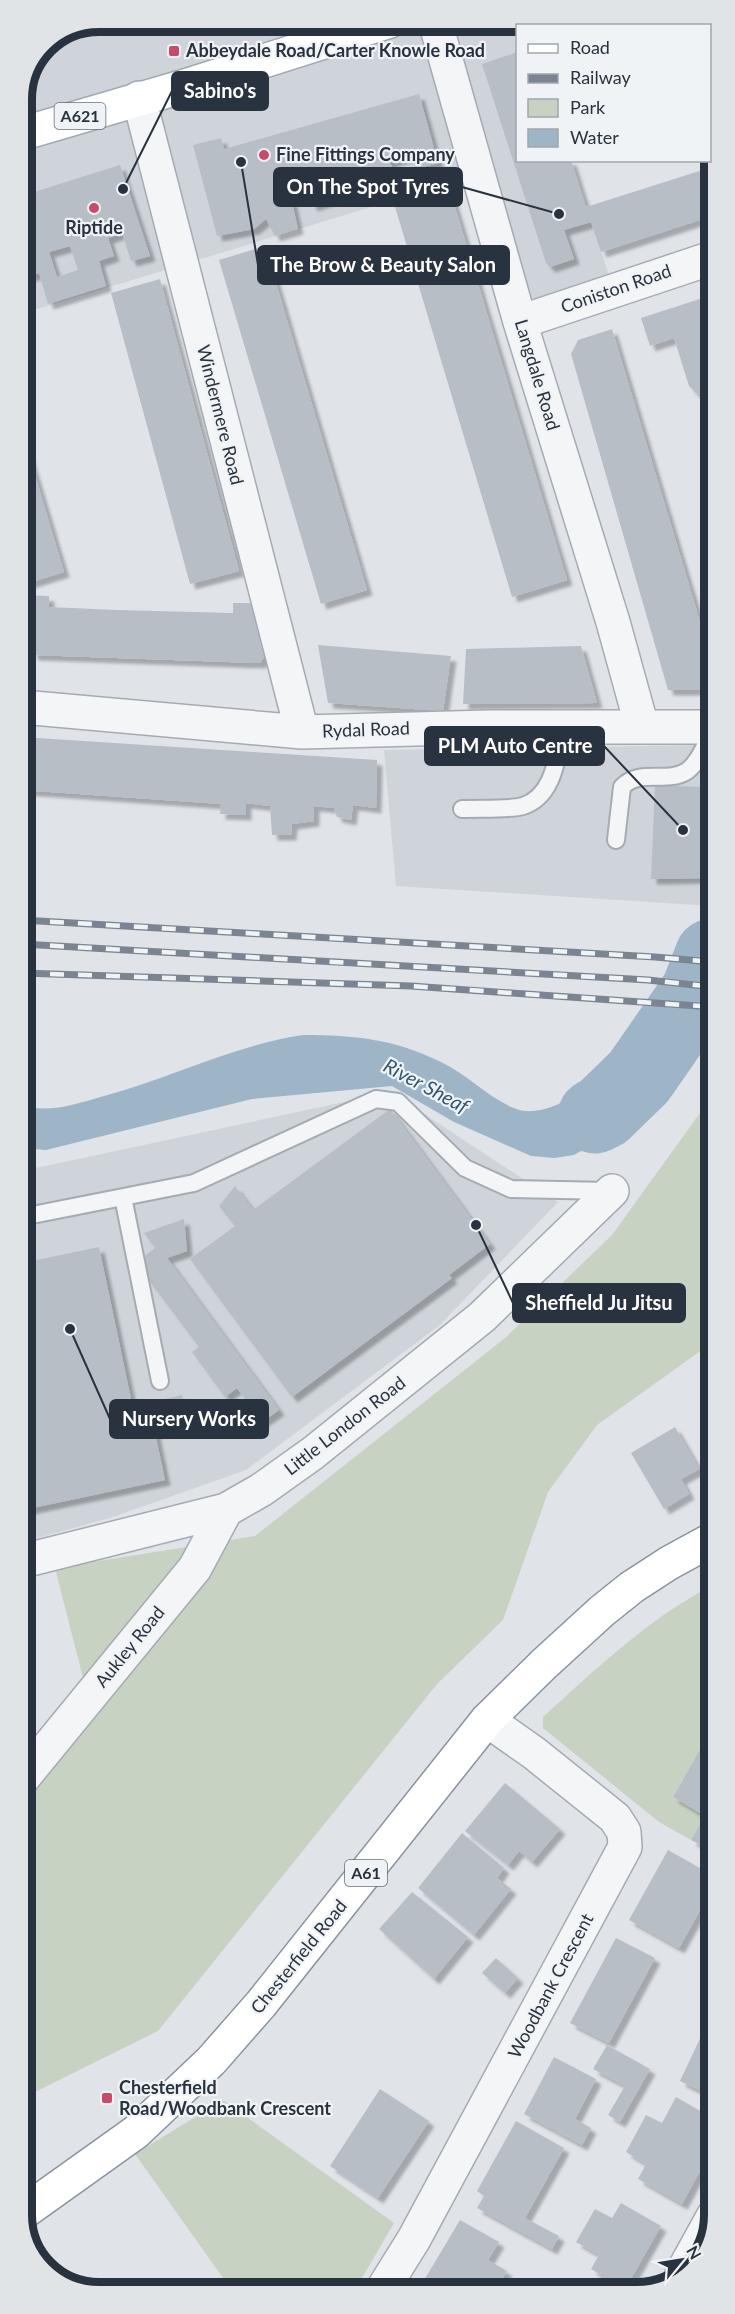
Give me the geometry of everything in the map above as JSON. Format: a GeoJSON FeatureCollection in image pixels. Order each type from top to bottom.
{"type":"FeatureCollection","features":[{"type":"Feature","properties":{"kind":"main road","name":"A621"},"geometry":{"type":"LineString","coordinates":[[32,131],[354,32]]}},
{"type":"Feature","properties":{"kind":"main road","name":"Chesterfield Road"},"geometry":{"type":"LineString","coordinates":[[32,2206],[136,2132],[211,2061],[261,2004],[487,1720],[602,1611],[632,1587],[704,1544]]}},
{"type":"Feature","properties":{"kind":"street","name":"Langdale Road"},"geometry":{"type":"LineString","coordinates":[[438,32],[520,322],[613,622],[642,727]]}},
{"type":"Feature","properties":{"kind":"street","name":"Windermere Road"},"geometry":{"type":"LineString","coordinates":[[139,98],[302,732]]}},
{"type":"Feature","properties":{"kind":"street","name":"Coniston Road"},"geometry":{"type":"LineString","coordinates":[[520,322],[704,261]]}},
{"type":"Feature","properties":{"kind":"street","name":"Rydal Road"},"geometry":{"type":"LineString","coordinates":[[32,708],[302,732],[564,727],[704,730]]}},
{"type":"Feature","properties":{"kind":"street","name":"Little London Road"},"geometry":{"type":"LineString","coordinates":[[32,1559],[226,1510],[261,1490],[313,1453],[482,1317],[612,1191]]}},
{"type":"Feature","properties":{"kind":"street","name":"Aukley Road"},"geometry":{"type":"LineString","coordinates":[[32,1767],[195,1568],[226,1510]]}},
{"type":"Feature","properties":{"kind":"street","name":"Woodbank Crescent"},"geometry":{"type":"LineString","coordinates":[[387,2282],[414,2239],[624,1847],[624,1832],[615,1818],[534,1753],[487,1720]]}},
{"type":"Feature","properties":{"kind":"street"},"geometry":{"type":"LineString","coordinates":[[32,1736],[58,1735]]}},
{"type":"Feature","properties":{"kind":"lane"},"geometry":{"type":"LineString","coordinates":[[462,808],[523,807],[537,799],[550,784],[564,727]]}},
{"type":"Feature","properties":{"kind":"lane"},"geometry":{"type":"LineString","coordinates":[[616,840],[622,787],[627,781],[636,777],[668,777],[686,772],[696,762],[704,746]]}},
{"type":"Feature","properties":{"kind":"lane"},"geometry":{"type":"LineString","coordinates":[[32,1215],[194,1183],[376,1099],[398,1102],[465,1168],[512,1189],[612,1191]]}},
{"type":"Feature","properties":{"kind":"lane"},"geometry":{"type":"LineString","coordinates":[[123,1197],[160,1381]]}},
{"type":"Feature","properties":{"kind":"shaded area"},"geometry":{"type":"Polygon","coordinates":[[[516,32],[516,162],[571,162],[614,290],[520,322],[479,174],[32,311],[32,130],[36,129],[32,116],[33,86],[43,61],[61,43],[86,33],[516,32]]]}},
{"type":"Feature","properties":{"kind":"shaded area"},"geometry":{"type":"Polygon","coordinates":[[[704,745],[704,905],[396,886],[384,750],[704,745]]]}},
{"type":"Feature","properties":{"kind":"shaded area"},"geometry":{"type":"Polygon","coordinates":[[[391,1092],[558,1202],[440,1325],[246,1470],[110,1518],[32,1540],[32,1166],[36,1168],[391,1092]]]}},
{"type":"Feature","properties":{"kind":"green space"},"geometry":{"type":"Polygon","coordinates":[[[704,1107],[704,1348],[597,1425],[548,1492],[503,1620],[437,1684],[158,2031],[32,2094],[32,1789],[92,1713],[55,1568],[255,1536],[505,1338],[612,1235],[704,1107]]]}},
{"type":"Feature","properties":{"kind":"green space"},"geometry":{"type":"Polygon","coordinates":[[[704,1590],[704,1742],[673,1797],[704,1815],[691,1840],[659,1822],[543,1728],[543,1717],[603,1663],[689,1598],[704,1590]]]}},
{"type":"Feature","properties":{"kind":"green space"},"geometry":{"type":"Polygon","coordinates":[[[223,2100],[394,2223],[360,2282],[226,2282],[135,2154],[223,2100]]]}},
{"type":"Feature","properties":{"kind":"water"},"geometry":{"type":"Polygon","coordinates":[[[303,1035],[357,1037],[390,1043],[441,1062],[511,1107],[531,1111],[546,1109],[564,1102],[585,1088],[603,1070],[626,1037],[690,1042],[664,1084],[650,1101],[604,1138],[574,1155],[554,1158],[531,1156],[454,1122],[392,1086],[252,1099],[46,1150],[32,1149],[32,1108],[43,1109],[73,1105],[129,1089],[252,1046],[303,1035]]]}},
{"type":"Feature","properties":{"kind":"building"},"geometry":{"type":"Polygon","coordinates":[[[516,53],[516,162],[572,162],[586,207],[704,170],[704,219],[601,252],[591,222],[564,230],[574,259],[550,267],[546,263],[482,64],[516,53]]]}},
{"type":"Feature","properties":{"kind":"building"},"geometry":{"type":"Polygon","coordinates":[[[419,94],[438,163],[416,169],[411,156],[390,162],[397,184],[368,190],[361,168],[333,180],[336,198],[312,206],[306,185],[289,189],[298,229],[275,236],[266,219],[254,229],[217,236],[193,145],[221,138],[224,149],[419,94]]]}},
{"type":"Feature","properties":{"kind":"building"},"geometry":{"type":"Polygon","coordinates":[[[120,165],[150,256],[131,261],[122,233],[108,238],[114,256],[99,261],[106,286],[48,304],[39,273],[32,276],[32,193],[120,165]],[[70,246],[49,252],[57,277],[78,270],[70,246]]]}},
{"type":"Feature","properties":{"kind":"building"},"geometry":{"type":"Polygon","coordinates":[[[448,184],[567,580],[512,597],[393,200],[448,184]]]}},
{"type":"Feature","properties":{"kind":"building"},"geometry":{"type":"Polygon","coordinates":[[[265,246],[367,590],[321,604],[219,260],[265,246]]]}},
{"type":"Feature","properties":{"kind":"building"},"geometry":{"type":"Polygon","coordinates":[[[160,279],[239,571],[190,584],[111,293],[160,279]]]}},
{"type":"Feature","properties":{"kind":"building"},"geometry":{"type":"Polygon","coordinates":[[[704,298],[704,394],[696,393],[689,386],[674,338],[650,346],[641,318],[704,298]]]}},
{"type":"Feature","properties":{"kind":"building"},"geometry":{"type":"Polygon","coordinates":[[[612,329],[704,638],[704,690],[668,690],[571,354],[578,340],[612,329]]]}},
{"type":"Feature","properties":{"kind":"building"},"geometry":{"type":"Polygon","coordinates":[[[32,465],[64,572],[32,582],[32,465]]]}},
{"type":"Feature","properties":{"kind":"building"},"geometry":{"type":"Polygon","coordinates":[[[32,595],[49,596],[49,607],[117,610],[233,613],[233,603],[251,603],[266,654],[260,663],[33,655],[32,595]]]}},
{"type":"Feature","properties":{"kind":"building"},"geometry":{"type":"Polygon","coordinates":[[[318,645],[451,656],[443,711],[328,703],[318,645]]]}},
{"type":"Feature","properties":{"kind":"building"},"geometry":{"type":"Polygon","coordinates":[[[581,646],[597,703],[463,704],[466,649],[581,646]]]}},
{"type":"Feature","properties":{"kind":"building"},"geometry":{"type":"Polygon","coordinates":[[[32,738],[377,760],[376,808],[353,805],[351,820],[337,817],[334,808],[314,806],[314,821],[292,824],[291,835],[272,835],[270,806],[246,803],[246,815],[220,814],[221,804],[32,791],[32,738]]]}},
{"type":"Feature","properties":{"kind":"building"},"geometry":{"type":"Polygon","coordinates":[[[704,779],[704,878],[651,879],[655,785],[699,787],[704,779]]]}},
{"type":"Feature","properties":{"kind":"building"},"geometry":{"type":"Polygon","coordinates":[[[390,1109],[490,1244],[449,1275],[452,1278],[292,1397],[190,1259],[235,1226],[219,1206],[235,1186],[253,1210],[390,1109]]]}},
{"type":"Feature","properties":{"kind":"building"},"geometry":{"type":"Polygon","coordinates":[[[184,1219],[187,1251],[167,1258],[279,1410],[256,1426],[241,1405],[246,1400],[237,1388],[225,1397],[192,1352],[199,1347],[136,1263],[155,1248],[144,1233],[184,1219]]]}},
{"type":"Feature","properties":{"kind":"building"},"geometry":{"type":"Polygon","coordinates":[[[99,1247],[135,1418],[146,1416],[144,1404],[182,1395],[189,1425],[155,1433],[165,1480],[32,1508],[32,1261],[99,1247]]]}},
{"type":"Feature","properties":{"kind":"building"},"geometry":{"type":"Polygon","coordinates":[[[675,1427],[699,1469],[681,1479],[689,1494],[664,1509],[631,1453],[675,1427]]]}},
{"type":"Feature","properties":{"kind":"building"},"geometry":{"type":"Polygon","coordinates":[[[704,1742],[704,1815],[673,1797],[704,1742]]]}},
{"type":"Feature","properties":{"kind":"building"},"geometry":{"type":"Polygon","coordinates":[[[505,1783],[560,1829],[532,1862],[519,1851],[508,1865],[465,1831],[505,1783]]]}},
{"type":"Feature","properties":{"kind":"building"},"geometry":{"type":"Polygon","coordinates":[[[704,1818],[704,1847],[691,1840],[704,1818]]]}},
{"type":"Feature","properties":{"kind":"building"},"geometry":{"type":"Polygon","coordinates":[[[462,1833],[504,1868],[497,1878],[511,1889],[474,1935],[418,1888],[462,1833]]]}},
{"type":"Feature","properties":{"kind":"building"},"geometry":{"type":"Polygon","coordinates":[[[668,1850],[704,1870],[704,1903],[679,1948],[629,1920],[668,1850]]]}},
{"type":"Feature","properties":{"kind":"building"},"geometry":{"type":"Polygon","coordinates":[[[412,1892],[468,1937],[434,1979],[379,1929],[412,1892]]]}},
{"type":"Feature","properties":{"kind":"building"},"geometry":{"type":"Polygon","coordinates":[[[616,1938],[655,1958],[609,2043],[570,2023],[616,1938]]]}},
{"type":"Feature","properties":{"kind":"building"},"geometry":{"type":"Polygon","coordinates":[[[496,1958],[518,1978],[505,1993],[482,1973],[496,1958]]]}},
{"type":"Feature","properties":{"kind":"building"},"geometry":{"type":"Polygon","coordinates":[[[704,2030],[704,2092],[680,2081],[704,2030]]]}},
{"type":"Feature","properties":{"kind":"building"},"geometry":{"type":"Polygon","coordinates":[[[607,2045],[650,2069],[620,2122],[608,2115],[625,2086],[593,2069],[607,2045]]]}},
{"type":"Feature","properties":{"kind":"building"},"geometry":{"type":"Polygon","coordinates":[[[554,2057],[596,2079],[575,2119],[591,2128],[582,2145],[524,2114],[554,2057]]]}},
{"type":"Feature","properties":{"kind":"building"},"geometry":{"type":"Polygon","coordinates":[[[380,2089],[429,2121],[378,2198],[330,2166],[380,2089]]]}},
{"type":"Feature","properties":{"kind":"building"},"geometry":{"type":"Polygon","coordinates":[[[676,2097],[704,2113],[704,2163],[682,2204],[638,2179],[646,2164],[626,2152],[646,2115],[662,2123],[676,2097]]]}},
{"type":"Feature","properties":{"kind":"building"},"geometry":{"type":"Polygon","coordinates":[[[516,2121],[564,2148],[525,2218],[559,2236],[552,2249],[477,2208],[484,2196],[477,2191],[516,2121]]]}},
{"type":"Feature","properties":{"kind":"building"},"geometry":{"type":"Polygon","coordinates":[[[621,2203],[661,2226],[629,2282],[613,2282],[591,2269],[599,2255],[576,2242],[595,2209],[612,2218],[621,2203]]]}},
{"type":"Feature","properties":{"kind":"building"},"geometry":{"type":"Polygon","coordinates":[[[460,2220],[499,2242],[488,2260],[507,2271],[500,2282],[423,2282],[460,2220]]]}},
{"type":"Feature","properties":{"kind":"waterway","name":"River Sheaf"},"geometry":{"type":"LineString","coordinates":[[595,1116],[603,1112],[639,1077],[698,992],[704,977]]}},
{"type":"Feature","properties":{"kind":"railway"},"geometry":{"type":"LineString","coordinates":[[32,921],[704,961]]}},
{"type":"Feature","properties":{"kind":"railway"},"geometry":{"type":"LineString","coordinates":[[32,945],[648,980],[704,986]]}},
{"type":"Feature","properties":{"kind":"railway"},"geometry":{"type":"LineString","coordinates":[[32,973],[411,986],[704,1006]]}},
{"type":"Feature","properties":{"kind":"place","name":"Abbeydale Road/Carter Knowle Road"},"geometry":{"type":"Point","coordinates":[174,51]}},
{"type":"Feature","properties":{"kind":"place","name":"Fine Fittings Company"},"geometry":{"type":"Point","coordinates":[264,155]}},
{"type":"Feature","properties":{"kind":"place","name":"The Brow & Beauty Salon"},"geometry":{"type":"Point","coordinates":[241,162]}},
{"type":"Feature","properties":{"kind":"place","name":"Sabino's"},"geometry":{"type":"Point","coordinates":[123,189]}},
{"type":"Feature","properties":{"kind":"place","name":"Riptide"},"geometry":{"type":"Point","coordinates":[94,208]}},
{"type":"Feature","properties":{"kind":"place","name":"On The Spot Tyres"},"geometry":{"type":"Point","coordinates":[559,214]}},
{"type":"Feature","properties":{"kind":"place","name":"PLM Auto Centre"},"geometry":{"type":"Point","coordinates":[683,830]}},
{"type":"Feature","properties":{"kind":"place","name":"Sheffield Ju Jitsu"},"geometry":{"type":"Point","coordinates":[476,1225]}},
{"type":"Feature","properties":{"kind":"place","name":"Nursery Works"},"geometry":{"type":"Point","coordinates":[70,1329]}},
{"type":"Feature","properties":{"kind":"place","name":"Chesterfield Road/Woodbank Crescent"},"geometry":{"type":"Point","coordinates":[107,2098]}}]}
